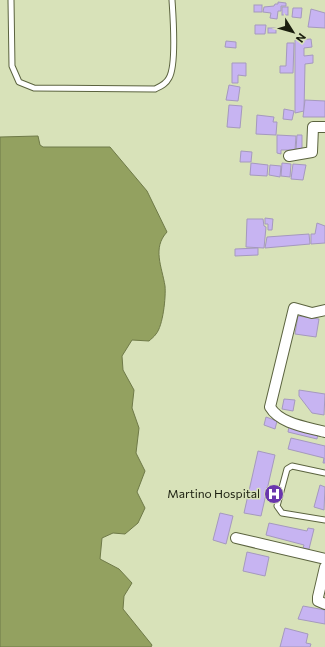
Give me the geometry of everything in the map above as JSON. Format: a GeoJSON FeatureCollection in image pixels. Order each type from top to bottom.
{"type":"FeatureCollection","features":[{"type":"Feature","properties":{"kind":"street"},"geometry":{"type":"LineString","coordinates":[[289,156],[312,152],[313,127],[325,127]]}},
{"type":"Feature","properties":{"kind":"street"},"geometry":{"type":"LineString","coordinates":[[325,310],[312,313],[294,308],[270,406],[282,419],[325,432]]}},
{"type":"Feature","properties":{"kind":"street"},"geometry":{"type":"LineString","coordinates":[[236,538],[325,559]]}},
{"type":"Feature","properties":{"kind":"street"},"geometry":{"type":"LineString","coordinates":[[325,567],[318,597],[318,601],[325,604]]}},
{"type":"Feature","properties":{"kind":"lane"},"geometry":{"type":"LineString","coordinates":[[11,0],[12,66],[19,82],[34,88],[147,89],[155,89],[164,85],[170,77],[174,51],[172,0]]}},
{"type":"Feature","properties":{"kind":"lane"},"geometry":{"type":"LineString","coordinates":[[325,473],[292,466],[287,469],[277,506],[282,513],[325,520]]}},
{"type":"Feature","properties":{"kind":"shaded area"},"geometry":{"type":"Polygon","coordinates":[[[38,136],[40,145],[43,147],[110,147],[147,191],[167,232],[162,238],[159,251],[165,286],[164,311],[160,325],[156,334],[149,341],[132,340],[122,356],[123,370],[134,390],[132,408],[139,428],[136,453],[145,471],[137,492],[145,508],[138,523],[125,534],[113,533],[102,538],[100,559],[119,569],[132,583],[124,596],[123,609],[152,645],[151,647],[0,647],[0,137],[38,136]]]}},
{"type":"Feature","properties":{"kind":"building"},"geometry":{"type":"Polygon","coordinates":[[[278,2],[286,3],[286,6],[281,6],[281,11],[278,11],[277,19],[270,18],[271,13],[263,12],[264,7],[274,6],[275,4],[278,4],[278,2]]]}},
{"type":"Feature","properties":{"kind":"building"},"geometry":{"type":"Polygon","coordinates":[[[254,5],[262,5],[262,12],[254,12],[254,5]]]}},
{"type":"Feature","properties":{"kind":"building"},"geometry":{"type":"Polygon","coordinates":[[[282,7],[288,7],[288,15],[282,15],[282,7]]]}},
{"type":"Feature","properties":{"kind":"building"},"geometry":{"type":"Polygon","coordinates":[[[293,8],[302,8],[301,18],[292,17],[293,8]]]}},
{"type":"Feature","properties":{"kind":"building"},"geometry":{"type":"Polygon","coordinates":[[[311,9],[325,13],[325,28],[308,27],[311,9]]]}},
{"type":"Feature","properties":{"kind":"building"},"geometry":{"type":"Polygon","coordinates":[[[255,25],[266,25],[265,34],[255,34],[255,25]]]}},
{"type":"Feature","properties":{"kind":"building"},"geometry":{"type":"Polygon","coordinates":[[[268,28],[276,28],[276,33],[268,33],[268,28]]]}},
{"type":"Feature","properties":{"kind":"building"},"geometry":{"type":"Polygon","coordinates":[[[311,39],[312,47],[304,48],[304,56],[313,55],[313,63],[305,64],[304,111],[295,113],[295,40],[311,39]]]}},
{"type":"Feature","properties":{"kind":"building"},"geometry":{"type":"Polygon","coordinates":[[[226,41],[236,42],[236,48],[225,47],[226,41]]]}},
{"type":"Feature","properties":{"kind":"building"},"geometry":{"type":"Polygon","coordinates":[[[287,43],[294,43],[293,73],[280,73],[280,66],[286,66],[287,43]]]}},
{"type":"Feature","properties":{"kind":"building"},"geometry":{"type":"Polygon","coordinates":[[[232,63],[246,63],[246,76],[238,75],[238,83],[232,83],[232,63]]]}},
{"type":"Feature","properties":{"kind":"building"},"geometry":{"type":"Polygon","coordinates":[[[229,85],[240,87],[238,101],[226,100],[229,85]]]}},
{"type":"Feature","properties":{"kind":"building"},"geometry":{"type":"Polygon","coordinates":[[[305,100],[325,101],[325,117],[303,117],[305,100]]]}},
{"type":"Feature","properties":{"kind":"building"},"geometry":{"type":"Polygon","coordinates":[[[229,105],[242,106],[240,128],[227,127],[229,105]]]}},
{"type":"Feature","properties":{"kind":"building"},"geometry":{"type":"Polygon","coordinates":[[[284,109],[294,111],[292,120],[283,119],[284,109]]]}},
{"type":"Feature","properties":{"kind":"building"},"geometry":{"type":"Polygon","coordinates":[[[257,115],[274,117],[273,122],[277,122],[276,135],[256,134],[257,115]]]}},
{"type":"Feature","properties":{"kind":"building"},"geometry":{"type":"Polygon","coordinates":[[[277,135],[296,136],[295,150],[281,150],[281,154],[277,153],[277,135]]]}},
{"type":"Feature","properties":{"kind":"building"},"geometry":{"type":"Polygon","coordinates":[[[297,135],[302,135],[302,150],[296,149],[297,135]]]}},
{"type":"Feature","properties":{"kind":"building"},"geometry":{"type":"Polygon","coordinates":[[[241,151],[252,152],[251,162],[240,162],[241,151]]]}},
{"type":"Feature","properties":{"kind":"building"},"geometry":{"type":"Polygon","coordinates":[[[251,163],[268,165],[267,176],[250,175],[251,163]]]}},
{"type":"Feature","properties":{"kind":"building"},"geometry":{"type":"Polygon","coordinates":[[[282,163],[291,164],[290,177],[281,176],[282,163]]]}},
{"type":"Feature","properties":{"kind":"building"},"geometry":{"type":"Polygon","coordinates":[[[293,164],[306,165],[303,180],[291,179],[293,164]]]}},
{"type":"Feature","properties":{"kind":"building"},"geometry":{"type":"Polygon","coordinates":[[[270,165],[281,166],[280,177],[269,175],[270,165]]]}},
{"type":"Feature","properties":{"kind":"building"},"geometry":{"type":"Polygon","coordinates":[[[265,218],[273,219],[272,230],[268,230],[268,224],[265,224],[265,218]]]}},
{"type":"Feature","properties":{"kind":"building"},"geometry":{"type":"Polygon","coordinates":[[[247,219],[263,219],[264,226],[266,227],[264,248],[246,247],[247,219]]]}},
{"type":"Feature","properties":{"kind":"building"},"geometry":{"type":"Polygon","coordinates":[[[317,223],[325,226],[325,243],[311,244],[311,234],[315,234],[317,223]]]}},
{"type":"Feature","properties":{"kind":"building"},"geometry":{"type":"Polygon","coordinates":[[[309,234],[310,244],[265,248],[267,237],[309,234]]]}},
{"type":"Feature","properties":{"kind":"building"},"geometry":{"type":"Polygon","coordinates":[[[258,248],[258,255],[235,256],[235,249],[258,248]]]}},
{"type":"Feature","properties":{"kind":"building"},"geometry":{"type":"Polygon","coordinates":[[[298,316],[319,319],[316,337],[295,334],[298,316]]]}},
{"type":"Feature","properties":{"kind":"building"},"geometry":{"type":"Polygon","coordinates":[[[299,390],[325,394],[324,415],[312,413],[299,396],[299,390]]]}},
{"type":"Feature","properties":{"kind":"building"},"geometry":{"type":"Polygon","coordinates":[[[284,399],[295,400],[293,411],[282,409],[284,399]]]}},
{"type":"Feature","properties":{"kind":"building"},"geometry":{"type":"Polygon","coordinates":[[[266,417],[277,421],[275,429],[264,425],[266,417]]]}},
{"type":"Feature","properties":{"kind":"building"},"geometry":{"type":"Polygon","coordinates":[[[289,426],[318,433],[317,439],[288,432],[289,426]]]}},
{"type":"Feature","properties":{"kind":"building"},"geometry":{"type":"Polygon","coordinates":[[[291,438],[325,446],[325,463],[323,463],[324,458],[288,449],[291,438]]]}},
{"type":"Feature","properties":{"kind":"building"},"geometry":{"type":"Polygon","coordinates":[[[258,451],[275,455],[261,516],[244,513],[258,451]]]}},
{"type":"Feature","properties":{"kind":"building"},"geometry":{"type":"Polygon","coordinates":[[[320,485],[325,487],[324,510],[314,507],[320,485]]]}},
{"type":"Feature","properties":{"kind":"building"},"geometry":{"type":"Polygon","coordinates":[[[220,513],[233,516],[226,544],[213,540],[220,513]]]}},
{"type":"Feature","properties":{"kind":"building"},"geometry":{"type":"Polygon","coordinates":[[[269,523],[307,531],[308,528],[314,529],[309,549],[303,548],[304,545],[266,535],[269,523]]]}},
{"type":"Feature","properties":{"kind":"building"},"geometry":{"type":"Polygon","coordinates":[[[247,552],[269,557],[265,576],[243,571],[247,552]]]}},
{"type":"Feature","properties":{"kind":"building"},"geometry":{"type":"Polygon","coordinates":[[[303,606],[325,610],[325,624],[298,619],[303,606]]]}},
{"type":"Feature","properties":{"kind":"building"},"geometry":{"type":"Polygon","coordinates":[[[285,628],[308,634],[306,643],[311,644],[310,647],[280,647],[285,628]]]}},
{"type":"Feature","properties":{"kind":"place","name":"Martino Hospital"},"geometry":{"type":"Point","coordinates":[274,494]}}]}
